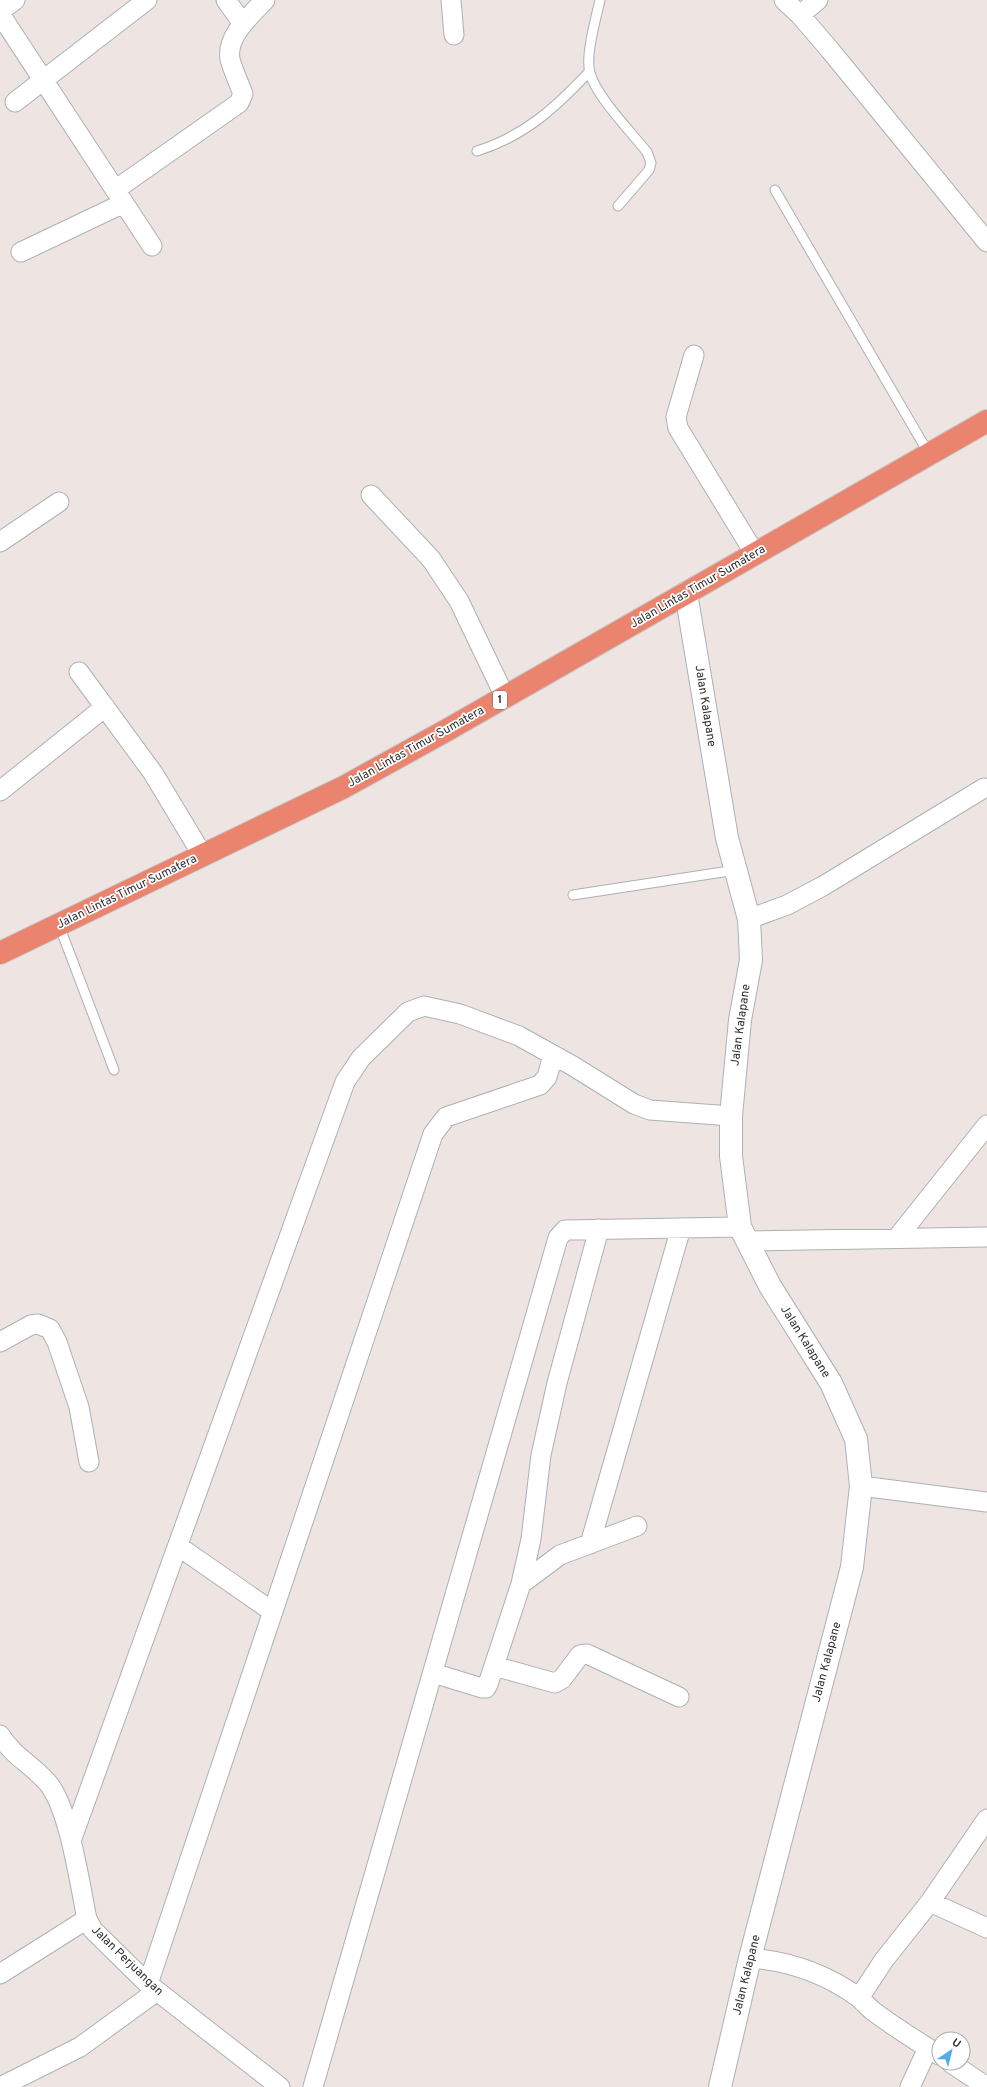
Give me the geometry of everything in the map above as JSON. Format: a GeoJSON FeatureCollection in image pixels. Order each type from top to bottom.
{"type":"FeatureCollection","features":[{"type":"Feature","properties":{"kind":"highway","name":"Jalan Lintas Timur Sumatera"},"geometry":{"type":"LineString","coordinates":[[0,953],[344,787],[505,697],[987,421]]}},
{"type":"Feature","properties":{"kind":"street"},"geometry":{"type":"LineString","coordinates":[[15,0],[0,13],[152,246]]}},
{"type":"Feature","properties":{"kind":"street"},"geometry":{"type":"LineString","coordinates":[[15,102],[147,0]]}},
{"type":"Feature","properties":{"kind":"street"},"geometry":{"type":"LineString","coordinates":[[226,0],[243,24]]}},
{"type":"Feature","properties":{"kind":"street"},"geometry":{"type":"LineString","coordinates":[[21,252],[120,197],[239,103],[243,94],[230,60],[230,48],[243,24],[265,0]]}},
{"type":"Feature","properties":{"kind":"street"},"geometry":{"type":"LineString","coordinates":[[452,0],[454,35]]}},
{"type":"Feature","properties":{"kind":"street"},"geometry":{"type":"LineString","coordinates":[[784,0],[800,15],[987,242]]}},
{"type":"Feature","properties":{"kind":"street"},"geometry":{"type":"LineString","coordinates":[[800,15],[818,0]]}},
{"type":"Feature","properties":{"kind":"street"},"geometry":{"type":"LineString","coordinates":[[694,355],[676,417],[678,428],[755,554]]}},
{"type":"Feature","properties":{"kind":"street"},"geometry":{"type":"LineString","coordinates":[[371,495],[431,560],[459,601],[505,697]]}},
{"type":"Feature","properties":{"kind":"street"},"geometry":{"type":"LineString","coordinates":[[0,542],[59,502]]}},
{"type":"Feature","properties":{"kind":"street","name":"Jalan Kalapane"},"geometry":{"type":"LineString","coordinates":[[686,593],[727,838],[749,919],[751,960],[740,1028],[731,1116],[731,1156],[743,1234],[770,1286],[831,1383],[856,1439],[861,1486],[852,1567],[750,1958],[720,2087]]}},
{"type":"Feature","properties":{"kind":"street"},"geometry":{"type":"LineString","coordinates":[[79,672],[153,773],[203,856]]}},
{"type":"Feature","properties":{"kind":"street"},"geometry":{"type":"LineString","coordinates":[[0,792],[105,707]]}},
{"type":"Feature","properties":{"kind":"street"},"geometry":{"type":"LineString","coordinates":[[749,919],[788,905],[823,886],[984,788]]}},
{"type":"Feature","properties":{"kind":"street"},"geometry":{"type":"LineString","coordinates":[[71,1841],[345,1082],[361,1058],[408,1012],[424,1006],[460,1014],[519,1036],[634,1104],[650,1110],[731,1116]]}},
{"type":"Feature","properties":{"kind":"street"},"geometry":{"type":"LineString","coordinates":[[0,2087],[80,2047],[152,1987],[273,1612],[433,1134],[446,1117],[540,1085],[547,1077],[553,1055]]}},
{"type":"Feature","properties":{"kind":"street"},"geometry":{"type":"LineString","coordinates":[[898,1238],[987,1125]]}},
{"type":"Feature","properties":{"kind":"street"},"geometry":{"type":"LineString","coordinates":[[590,1544],[680,1228]]}},
{"type":"Feature","properties":{"kind":"street"},"geometry":{"type":"LineString","coordinates":[[314,2087],[558,1238],[565,1230],[680,1228],[743,1234],[898,1238],[987,1237]]}},
{"type":"Feature","properties":{"kind":"street"},"geometry":{"type":"LineString","coordinates":[[433,1673],[486,1688],[521,1584],[531,1539],[543,1448],[557,1383],[599,1229]]}},
{"type":"Feature","properties":{"kind":"street"},"geometry":{"type":"LineString","coordinates":[[0,1342],[31,1325],[38,1324],[50,1329],[57,1342],[79,1407],[89,1462]]}},
{"type":"Feature","properties":{"kind":"street"},"geometry":{"type":"LineString","coordinates":[[861,1486],[987,1502]]}},
{"type":"Feature","properties":{"kind":"street"},"geometry":{"type":"LineString","coordinates":[[521,1584],[560,1555],[637,1526]]}},
{"type":"Feature","properties":{"kind":"street"},"geometry":{"type":"LineString","coordinates":[[178,1546],[273,1612]]}},
{"type":"Feature","properties":{"kind":"street"},"geometry":{"type":"LineString","coordinates":[[494,1666],[555,1683],[562,1680],[580,1655],[587,1654],[679,1697]]}},
{"type":"Feature","properties":{"kind":"street","name":"Jalan Perjuangan"},"geometry":{"type":"LineString","coordinates":[[3,1746],[47,1782],[56,1795],[71,1841],[87,1919],[93,1930],[152,1987],[280,2087]]}},
{"type":"Feature","properties":{"kind":"street"},"geometry":{"type":"LineString","coordinates":[[859,1998],[884,1960],[930,1902],[987,1819]]}},
{"type":"Feature","properties":{"kind":"street"},"geometry":{"type":"LineString","coordinates":[[930,1902],[987,1928]]}},
{"type":"Feature","properties":{"kind":"street"},"geometry":{"type":"LineString","coordinates":[[0,1974],[87,1919]]}},
{"type":"Feature","properties":{"kind":"street"},"geometry":{"type":"LineString","coordinates":[[750,1958],[772,1960],[810,1970],[840,1985],[859,1998],[873,2011],[931,2050]]}},
{"type":"Feature","properties":{"kind":"street"},"geometry":{"type":"LineString","coordinates":[[910,2087],[931,2056]]}},
{"type":"Feature","properties":{"kind":"street"},"geometry":{"type":"LineString","coordinates":[[963,2071],[987,2087]]}},
{"type":"Feature","properties":{"kind":"lane"},"geometry":{"type":"LineString","coordinates":[[600,0],[591,45],[590,72],[599,92],[647,152],[651,163],[649,170],[618,206]]}},
{"type":"Feature","properties":{"kind":"lane"},"geometry":{"type":"LineString","coordinates":[[477,151],[497,145],[539,120],[590,72]]}},
{"type":"Feature","properties":{"kind":"lane"},"geometry":{"type":"LineString","coordinates":[[775,190],[929,454]]}},
{"type":"Feature","properties":{"kind":"lane"},"geometry":{"type":"LineString","coordinates":[[573,895],[736,870]]}},
{"type":"Feature","properties":{"kind":"lane"},"geometry":{"type":"LineString","coordinates":[[59,925],[114,1070]]}}]}
